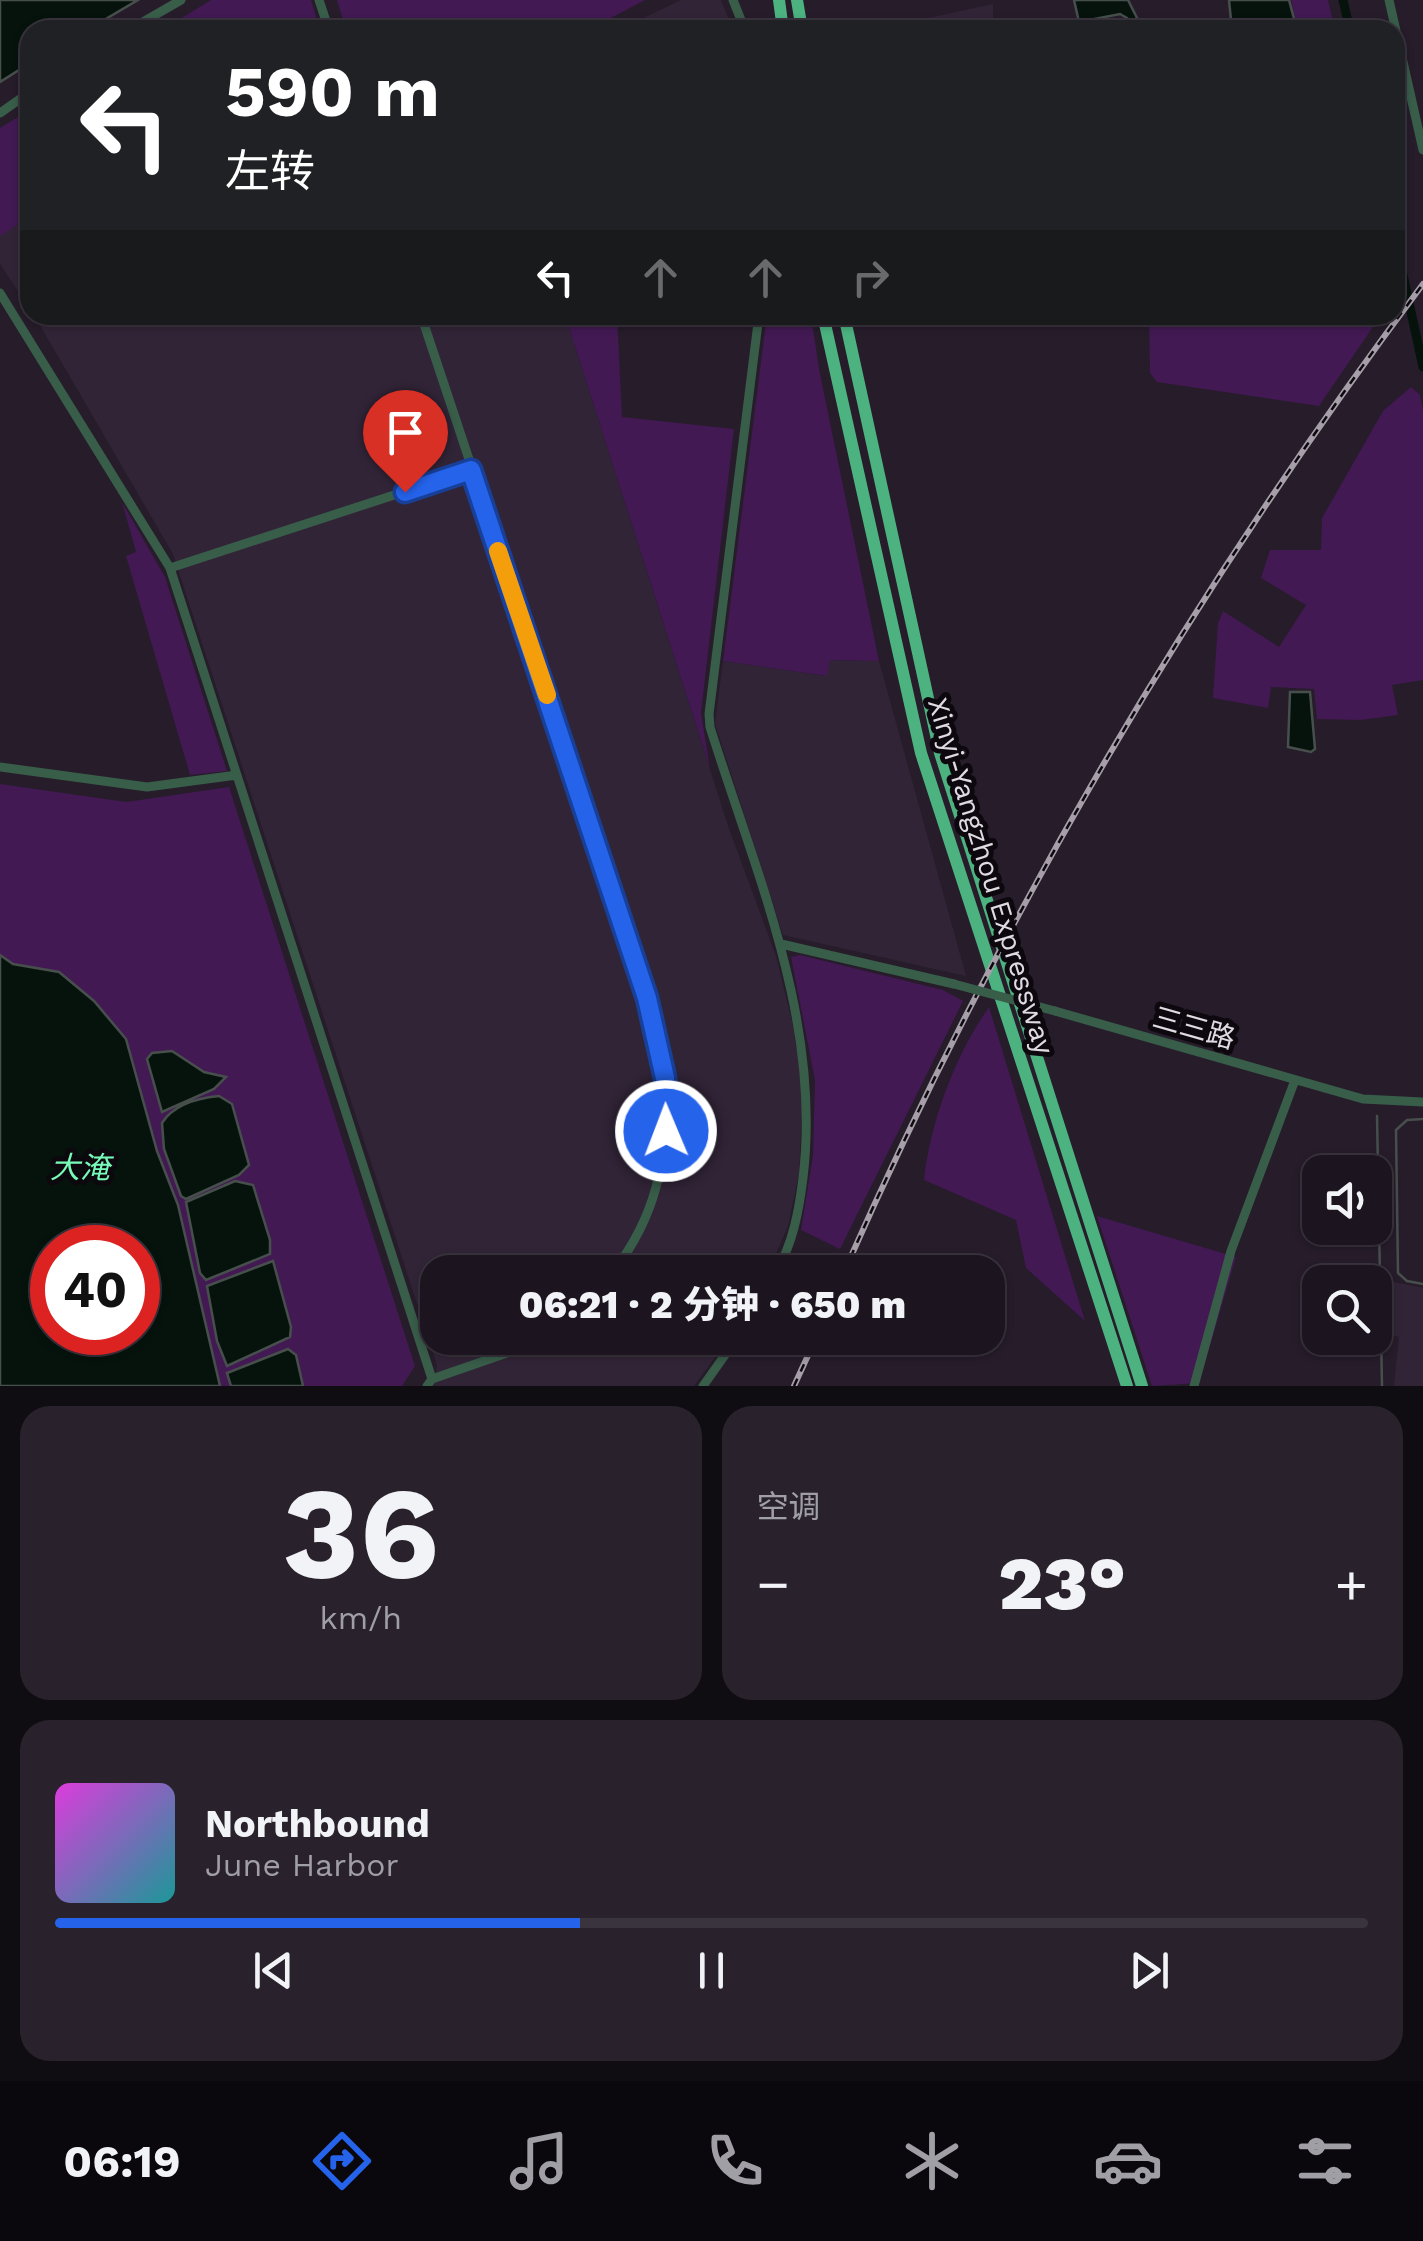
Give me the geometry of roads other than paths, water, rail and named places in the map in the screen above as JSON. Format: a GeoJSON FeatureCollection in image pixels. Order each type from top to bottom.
{"type":"FeatureCollection","features":[{"type":"Feature","properties":{"kind":"highway","name":"Xinyi-Yangzhou Expressway"},"geometry":{"type":"LineString","coordinates":[[824,325],[922,753],[1127,1386]]}},
{"type":"Feature","properties":{"kind":"highway","name":"Xinyi-Yangzhou Expressway"},"geometry":{"type":"LineString","coordinates":[[846,325],[940,753],[1142,1386]]}},
{"type":"Feature","properties":{"kind":"street"},"geometry":{"type":"LineString","coordinates":[[147,20],[182,0]]}},
{"type":"Feature","properties":{"kind":"street"},"geometry":{"type":"LineString","coordinates":[[1405,71],[1423,150]]}},
{"type":"Feature","properties":{"kind":"street"},"geometry":{"type":"LineString","coordinates":[[0,293],[170,568],[430,1382],[502,1355]]}},
{"type":"Feature","properties":{"kind":"street"},"geometry":{"type":"LineString","coordinates":[[424,325],[625,929],[665,1078],[666,1131],[659,1174],[644,1220],[623,1255]]}},
{"type":"Feature","properties":{"kind":"street"},"geometry":{"type":"LineString","coordinates":[[758,325],[709,714],[781,944],[807,1080],[807,1144],[799,1206],[782,1255]]}},
{"type":"Feature","properties":{"kind":"street"},"geometry":{"type":"LineString","coordinates":[[170,568],[471,470]]}},
{"type":"Feature","properties":{"kind":"street"},"geometry":{"type":"LineString","coordinates":[[0,767],[147,787],[237,775]]}},
{"type":"Feature","properties":{"kind":"street","name":"三三路"},"geometry":{"type":"LineString","coordinates":[[781,944],[954,984],[1362,1099],[1423,1102]]}},
{"type":"Feature","properties":{"kind":"street"},"geometry":{"type":"LineString","coordinates":[[1194,1386],[1231,1251],[1295,1080]]}},
{"type":"Feature","properties":{"kind":"street"},"geometry":{"type":"LineString","coordinates":[[703,1386],[725,1355]]}},
{"type":"Feature","properties":{"kind":"water"},"geometry":{"type":"Polygon","coordinates":[[[0,0],[138,0],[104,20],[20,20],[20,69],[0,82],[0,0]]]}},
{"type":"Feature","properties":{"kind":"water"},"geometry":{"type":"Polygon","coordinates":[[[1074,0],[1128,0],[1138,20],[1128,20],[1120,14],[1079,20],[1074,0]]]}},
{"type":"Feature","properties":{"kind":"water"},"geometry":{"type":"Polygon","coordinates":[[[1229,0],[1289,0],[1294,20],[1231,20],[1229,0]]]}},
{"type":"Feature","properties":{"kind":"water"},"geometry":{"type":"Polygon","coordinates":[[[1290,692],[1310,692],[1315,749],[1311,752],[1288,747],[1290,692]]]}},
{"type":"Feature","properties":{"kind":"water","name":"大淹"},"geometry":{"type":"Polygon","coordinates":[[[0,955],[13,964],[59,972],[94,1001],[126,1039],[157,1151],[178,1205],[220,1386],[0,1386],[0,955]]]}},
{"type":"Feature","properties":{"kind":"water"},"geometry":{"type":"Polygon","coordinates":[[[172,1051],[204,1072],[226,1077],[214,1089],[162,1112],[147,1059],[152,1053],[172,1051]]]}},
{"type":"Feature","properties":{"kind":"water"},"geometry":{"type":"Polygon","coordinates":[[[219,1096],[232,1104],[249,1165],[239,1175],[186,1199],[181,1196],[164,1149],[162,1123],[187,1103],[219,1096]]]}},
{"type":"Feature","properties":{"kind":"water"},"geometry":{"type":"Polygon","coordinates":[[[235,1181],[253,1185],[270,1240],[270,1254],[206,1280],[200,1273],[186,1202],[235,1181]]]}},
{"type":"Feature","properties":{"kind":"water"},"geometry":{"type":"Polygon","coordinates":[[[273,1261],[291,1327],[290,1337],[227,1366],[217,1341],[207,1286],[273,1261]]]}},
{"type":"Feature","properties":{"kind":"water"},"geometry":{"type":"Polygon","coordinates":[[[288,1349],[296,1355],[303,1386],[231,1386],[227,1373],[288,1349]]]}},
{"type":"Feature","properties":{"kind":"waterway"},"geometry":{"type":"LineString","coordinates":[[1343,0],[1348,20]]}},
{"type":"Feature","properties":{"kind":"waterway"},"geometry":{"type":"LineString","coordinates":[[1405,284],[1423,367]]}},
{"type":"Feature","properties":{"kind":"waterway"},"geometry":{"type":"LineString","coordinates":[[1377,1116],[1382,1386]]}},
{"type":"Feature","properties":{"kind":"waterway"},"geometry":{"type":"LineString","coordinates":[[1423,1119],[1407,1120],[1396,1130],[1398,1273],[1407,1281],[1423,1284]]}},
{"type":"Feature","properties":{"kind":"railway"},"geometry":{"type":"LineString","coordinates":[[1405,309],[1423,284]]}},
{"type":"Feature","properties":{"kind":"railway"},"geometry":{"type":"LineString","coordinates":[[852,1255],[967,1013],[1105,762],[1257,518],[1393,325]]}},
{"type":"Feature","properties":{"kind":"railway"},"geometry":{"type":"LineString","coordinates":[[794,1386],[808,1355]]}}]}
